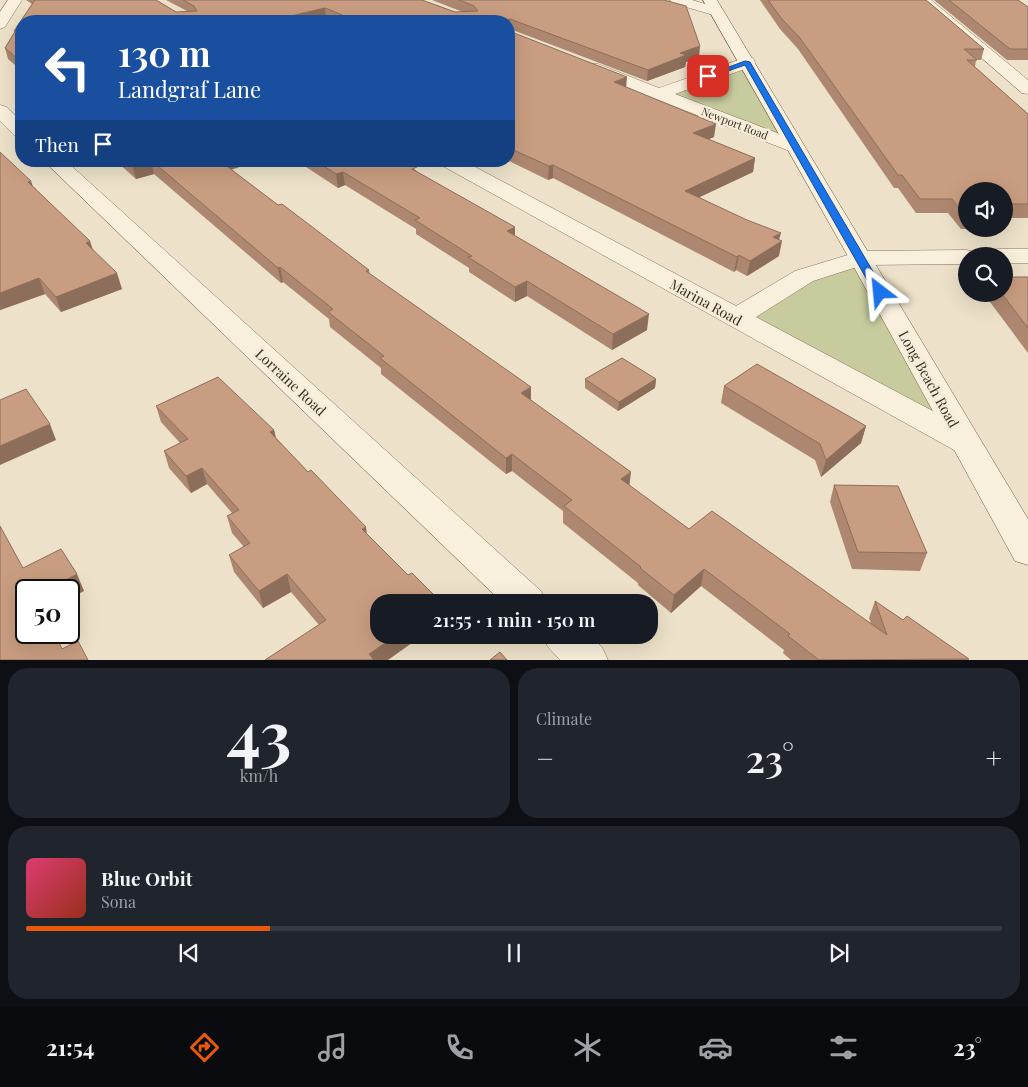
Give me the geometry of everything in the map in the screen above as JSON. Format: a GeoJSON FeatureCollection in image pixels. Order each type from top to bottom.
{"type":"FeatureCollection","features":[{"type":"Feature","properties":{"kind":"street"},"geometry":{"type":"LineString","coordinates":[[0,24],[16,0]]}},
{"type":"Feature","properties":{"kind":"street"},"geometry":{"type":"LineString","coordinates":[[678,0],[713,6]]}},
{"type":"Feature","properties":{"kind":"street"},"geometry":{"type":"LineString","coordinates":[[922,0],[1028,89]]}},
{"type":"Feature","properties":{"kind":"street","name":"Long Beach Road"},"geometry":{"type":"LineString","coordinates":[[713,6],[861,258],[1028,551]]}},
{"type":"Feature","properties":{"kind":"street","name":"Newport Road"},"geometry":{"type":"LineString","coordinates":[[574,61],[794,146]]}},
{"type":"Feature","properties":{"kind":"street"},"geometry":{"type":"LineString","coordinates":[[658,94],[747,62]]}},
{"type":"Feature","properties":{"kind":"street"},"geometry":{"type":"LineString","coordinates":[[0,111],[15,125]]}},
{"type":"Feature","properties":{"kind":"street","name":"Lorraine Road"},"geometry":{"type":"LineString","coordinates":[[60,167],[518,594]]}},
{"type":"Feature","properties":{"kind":"street","name":"Marina Road"},"geometry":{"type":"LineString","coordinates":[[459,167],[965,442]]}},
{"type":"Feature","properties":{"kind":"street"},"geometry":{"type":"LineString","coordinates":[[1013,256],[1028,256]]}},
{"type":"Feature","properties":{"kind":"street"},"geometry":{"type":"LineString","coordinates":[[735,318],[804,276],[861,258],[958,257]]}},
{"type":"Feature","properties":{"kind":"street"},"geometry":{"type":"LineString","coordinates":[[571,644],[588,660]]}},
{"type":"Feature","properties":{"kind":"green space"},"geometry":{"type":"Polygon","coordinates":[[[744,65],[787,141],[664,94],[744,65]]]}},
{"type":"Feature","properties":{"kind":"green space"},"geometry":{"type":"Polygon","coordinates":[[[854,267],[935,416],[750,319],[814,280],[854,267]]]}},
{"type":"Feature","properties":{"kind":"building"},"geometry":{"type":"Polygon","coordinates":[[[35,0],[156,0],[176,12],[197,11],[194,6],[183,0],[422,0],[455,12],[478,11],[474,6],[459,0],[664,0],[686,6],[700,46],[680,53],[686,55],[648,70],[515,21],[515,15],[342,15],[325,8],[295,15],[25,15],[35,0]]]}},
{"type":"Feature","properties":{"kind":"building"},"geometry":{"type":"Polygon","coordinates":[[[768,0],[926,0],[984,49],[964,49],[977,60],[967,60],[1028,114],[1028,204],[1013,204],[1013,182],[958,182],[958,207],[952,199],[920,199],[902,175],[898,175],[800,38],[781,18],[768,0]]]}},
{"type":"Feature","properties":{"kind":"building"},"geometry":{"type":"Polygon","coordinates":[[[949,0],[1018,0],[1028,7],[1028,49],[1010,49],[949,0]]]}},
{"type":"Feature","properties":{"kind":"building"},"geometry":{"type":"Polygon","coordinates":[[[15,32],[15,57],[5,48],[15,32]]]}},
{"type":"Feature","properties":{"kind":"building"},"geometry":{"type":"Polygon","coordinates":[[[515,33],[627,77],[614,82],[716,124],[693,133],[755,158],[685,191],[747,220],[781,233],[773,237],[782,241],[750,261],[739,255],[737,257],[553,165],[549,166],[515,151],[515,33]]]}},
{"type":"Feature","properties":{"kind":"building"},"geometry":{"type":"Polygon","coordinates":[[[0,152],[31,181],[28,182],[90,241],[86,243],[117,273],[56,297],[39,278],[0,293],[0,152]]]}},
{"type":"Feature","properties":{"kind":"building"},"geometry":{"type":"Polygon","coordinates":[[[159,167],[228,167],[278,205],[282,204],[369,270],[366,271],[531,387],[521,393],[631,472],[621,479],[689,529],[712,511],[887,635],[875,601],[903,620],[907,616],[969,659],[819,660],[788,636],[790,634],[704,569],[674,595],[564,506],[572,500],[512,454],[506,458],[380,358],[384,356],[328,312],[333,309],[280,267],[278,268],[159,167]]]}},
{"type":"Feature","properties":{"kind":"building"},"geometry":{"type":"Polygon","coordinates":[[[325,167],[417,167],[412,169],[515,227],[507,231],[649,314],[613,334],[527,281],[515,287],[468,257],[472,256],[415,220],[420,218],[343,172],[336,174],[325,167]]]}},
{"type":"Feature","properties":{"kind":"building"},"geometry":{"type":"Polygon","coordinates":[[[1013,277],[1028,277],[1028,328],[1008,302],[1013,302],[1013,277]]]}},
{"type":"Feature","properties":{"kind":"building"},"geometry":{"type":"Polygon","coordinates":[[[622,358],[656,379],[619,402],[585,379],[622,358]]]}},
{"type":"Feature","properties":{"kind":"building"},"geometry":{"type":"Polygon","coordinates":[[[757,364],[866,426],[826,460],[820,444],[724,386],[757,364]]]}},
{"type":"Feature","properties":{"kind":"building"},"geometry":{"type":"Polygon","coordinates":[[[218,377],[274,430],[270,432],[308,472],[311,470],[366,527],[362,529],[408,575],[412,573],[433,594],[370,594],[370,644],[384,644],[369,654],[374,660],[265,660],[326,620],[287,574],[259,591],[229,555],[250,543],[227,516],[239,510],[202,468],[186,476],[164,451],[188,439],[156,406],[218,377]]]}},
{"type":"Feature","properties":{"kind":"building"},"geometry":{"type":"Polygon","coordinates":[[[26,389],[50,424],[0,446],[0,400],[26,389]]]}},
{"type":"Feature","properties":{"kind":"building"},"geometry":{"type":"Polygon","coordinates":[[[834,485],[898,486],[927,553],[858,552],[834,485]]]}},
{"type":"Feature","properties":{"kind":"building"},"geometry":{"type":"Polygon","coordinates":[[[0,526],[23,568],[61,549],[77,574],[67,579],[15,579],[15,644],[60,644],[62,649],[72,644],[80,644],[88,660],[0,660],[0,526]]]}},
{"type":"Feature","properties":{"kind":"building"},"geometry":{"type":"Polygon","coordinates":[[[500,652],[507,660],[490,660],[500,652]]]}},
{"type":"Feature","properties":{"kind":"route"},"geometry":{"type":"LineString","coordinates":[[708,76],[747,62],[880,292]]}}]}
